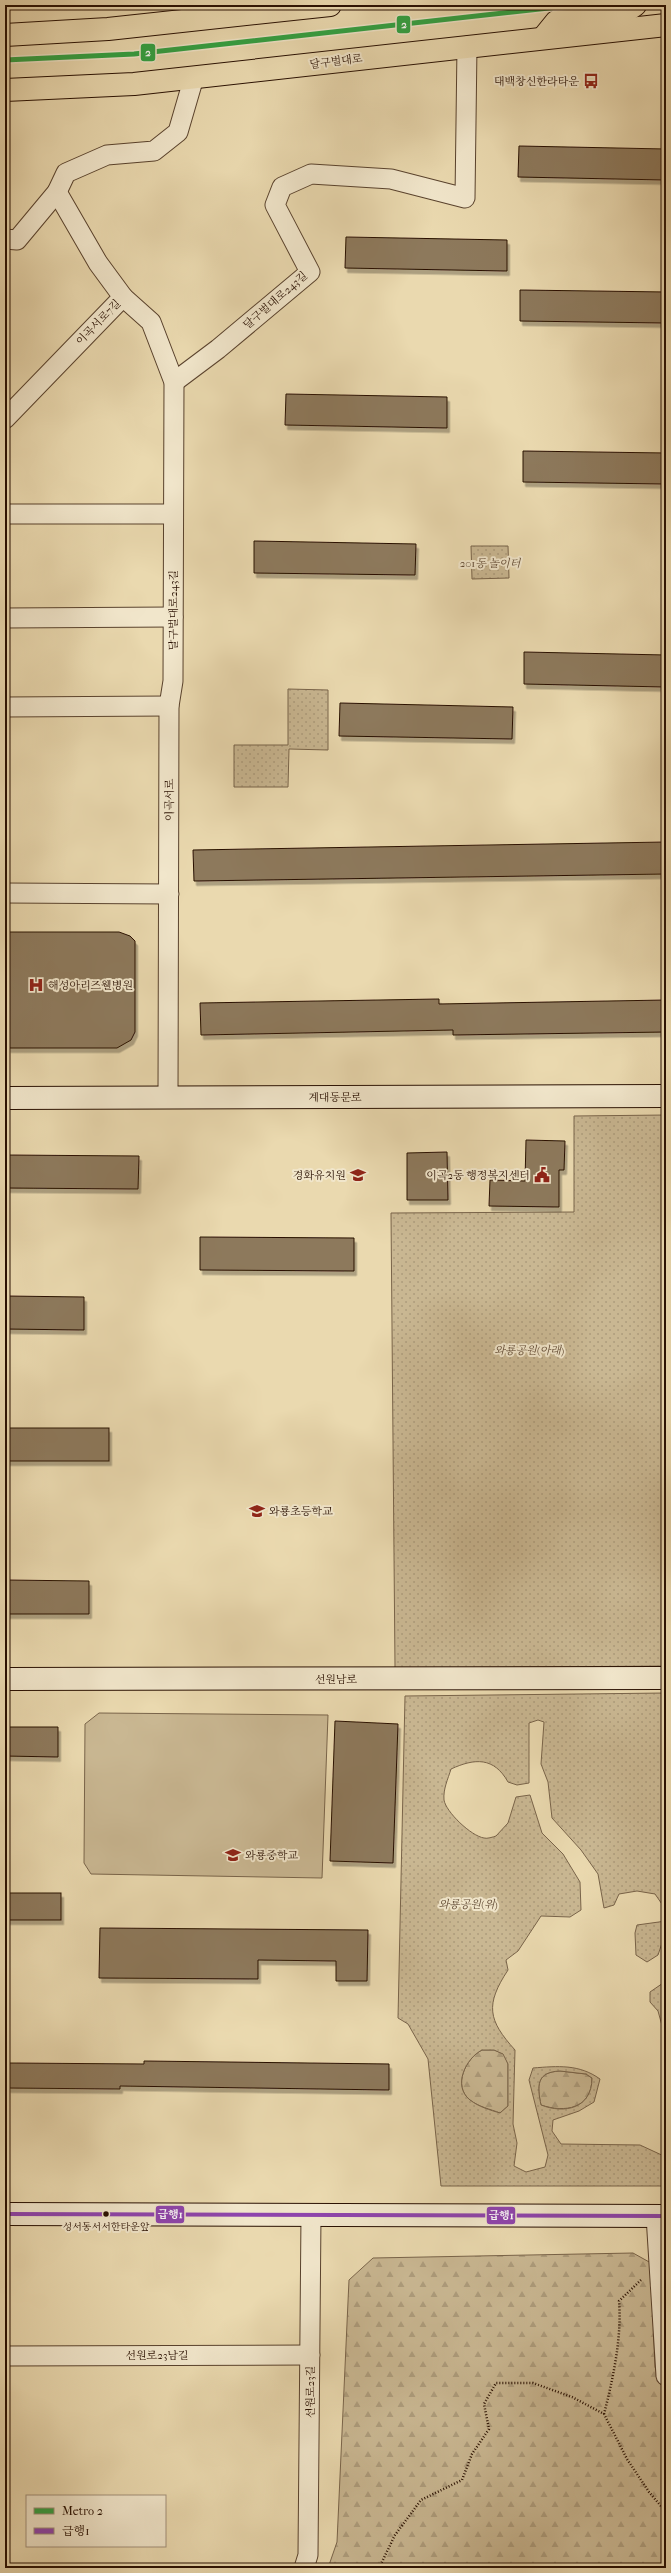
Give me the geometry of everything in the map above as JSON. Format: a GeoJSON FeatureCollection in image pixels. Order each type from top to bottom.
{"type":"FeatureCollection","features":[{"type":"Feature","properties":{"kind":"main road"},"geometry":{"type":"LineString","coordinates":[[5,35],[108,29],[304,6],[330,5]]}},
{"type":"Feature","properties":{"kind":"main road"},"geometry":{"type":"LineString","coordinates":[[543,38],[556,22],[564,16],[629,9],[635,5]]}},
{"type":"Feature","properties":{"kind":"main road","name":"달구벌대로"},"geometry":{"type":"LineString","coordinates":[[5,90],[134,84],[666,25]]}},
{"type":"Feature","properties":{"kind":"main road","name":"계대동문로"},"geometry":{"type":"LineString","coordinates":[[5,1098],[666,1096]]}},
{"type":"Feature","properties":{"kind":"main road","name":"선원남로"},"geometry":{"type":"LineString","coordinates":[[5,1679],[666,1678]]}},
{"type":"Feature","properties":{"kind":"main road"},"geometry":{"type":"LineString","coordinates":[[5,2214],[661,2216]]}},
{"type":"Feature","properties":{"kind":"street","name":"달구벌대로243길"},"geometry":{"type":"LineString","coordinates":[[169,706],[173,681],[174,382],[310,272],[275,205],[282,187],[311,174],[391,178],[465,198],[467,46]]}},
{"type":"Feature","properties":{"kind":"street"},"geometry":{"type":"LineString","coordinates":[[9,244],[57,192],[66,173],[107,155],[154,151],[178,132],[194,78]]}},
{"type":"Feature","properties":{"kind":"street","name":"이곡서로7길"},"geometry":{"type":"LineString","coordinates":[[5,419],[123,297],[98,263],[57,192]]}},
{"type":"Feature","properties":{"kind":"street"},"geometry":{"type":"LineString","coordinates":[[123,297],[151,322],[174,382]]}},
{"type":"Feature","properties":{"kind":"street"},"geometry":{"type":"LineString","coordinates":[[5,514],[173,514]]}},
{"type":"Feature","properties":{"kind":"street"},"geometry":{"type":"LineString","coordinates":[[5,618],[173,617]]}},
{"type":"Feature","properties":{"kind":"street"},"geometry":{"type":"LineString","coordinates":[[5,707],[169,706]]}},
{"type":"Feature","properties":{"kind":"street","name":"이곡서로"},"geometry":{"type":"LineString","coordinates":[[168,1097],[169,706]]}},
{"type":"Feature","properties":{"kind":"street"},"geometry":{"type":"LineString","coordinates":[[5,893],[168,894]]}},
{"type":"Feature","properties":{"kind":"street","name":"선원로23길"},"geometry":{"type":"LineString","coordinates":[[304,2568],[308,2555],[311,2215]]}},
{"type":"Feature","properties":{"kind":"street"},"geometry":{"type":"LineString","coordinates":[[661,2216],[659,2259],[666,2376]]}},
{"type":"Feature","properties":{"kind":"street","name":"선원로23남길"},"geometry":{"type":"LineString","coordinates":[[5,2356],[310,2355]]}},
{"type":"Feature","properties":{"kind":"path"},"geometry":{"type":"LineString","coordinates":[[604,2414],[614,2374],[620,2316],[619,2301],[655,2268],[659,2259]]}},
{"type":"Feature","properties":{"kind":"path"},"geometry":{"type":"LineString","coordinates":[[379,2568],[395,2536],[421,2500],[462,2480],[472,2454],[489,2429],[484,2404],[496,2383],[532,2382],[572,2397],[604,2414],[627,2459],[649,2492],[666,2512]]}},
{"type":"Feature","properties":{"kind":"green space","name":"201동 놀이터"},"geometry":{"type":"Polygon","coordinates":[[[471,546],[508,546],[509,578],[472,579],[471,546]]]}},
{"type":"Feature","properties":{"kind":"green space"},"geometry":{"type":"Polygon","coordinates":[[[288,689],[328,690],[328,750],[289,749],[288,787],[234,787],[234,745],[288,745],[288,689]]]}},
{"type":"Feature","properties":{"kind":"green space","name":"와룡공원(아래)"},"geometry":{"type":"Polygon","coordinates":[[[666,1115],[666,1666],[395,1668],[391,1213],[574,1212],[574,1116],[666,1115]]]}},
{"type":"Feature","properties":{"kind":"green space","name":"와룡공원(위)"},"geometry":{"type":"Polygon","coordinates":[[[666,1693],[666,1910],[655,1894],[637,1891],[619,1894],[614,1905],[604,1908],[598,1874],[581,1850],[552,1818],[548,1782],[541,1764],[544,1722],[538,1720],[529,1723],[529,1783],[517,1785],[508,1782],[497,1768],[490,1764],[483,1762],[468,1763],[451,1769],[444,1792],[444,1800],[449,1811],[460,1823],[473,1833],[487,1838],[496,1836],[508,1823],[516,1797],[530,1795],[542,1833],[563,1854],[580,1882],[581,1910],[570,1917],[541,1916],[518,1951],[506,1960],[508,1970],[496,1993],[493,2003],[495,2021],[499,2030],[515,2050],[513,2124],[517,2143],[514,2166],[526,2172],[545,2167],[548,2155],[529,2080],[533,2068],[576,2068],[592,2074],[600,2079],[594,2102],[579,2111],[553,2120],[552,2131],[561,2144],[640,2145],[666,2157],[666,2186],[441,2186],[428,2059],[408,2024],[398,2018],[405,1696],[666,1693]],[[482,2050],[471,2059],[466,2066],[463,2073],[462,2087],[470,2100],[485,2108],[500,2113],[508,2106],[508,2064],[503,2054],[494,2050],[482,2050]],[[560,2071],[546,2074],[542,2077],[539,2086],[541,2105],[550,2108],[567,2109],[582,2103],[587,2097],[591,2088],[592,2078],[586,2074],[560,2071]]]}},
{"type":"Feature","properties":{"kind":"green space"},"geometry":{"type":"Polygon","coordinates":[[[99,1713],[328,1715],[322,1878],[91,1874],[84,1863],[85,1724],[99,1713]]]}},
{"type":"Feature","properties":{"kind":"green space"},"geometry":{"type":"Polygon","coordinates":[[[666,1921],[666,1943],[662,1943],[658,1955],[647,1962],[636,1955],[635,1933],[637,1925],[666,1921]]]}},
{"type":"Feature","properties":{"kind":"green space"},"geometry":{"type":"Polygon","coordinates":[[[666,1981],[666,2040],[658,2011],[650,2002],[650,1992],[666,1981]]]}},
{"type":"Feature","properties":{"kind":"green space"},"geometry":{"type":"Polygon","coordinates":[[[482,2050],[494,2050],[504,2054],[508,2064],[508,2106],[500,2113],[470,2100],[462,2087],[463,2073],[466,2066],[476,2054],[482,2050]]]}},
{"type":"Feature","properties":{"kind":"green space"},"geometry":{"type":"Polygon","coordinates":[[[560,2071],[586,2074],[592,2078],[591,2088],[587,2096],[576,2106],[568,2108],[559,2109],[541,2105],[539,2086],[542,2077],[552,2072],[560,2071]]]}},
{"type":"Feature","properties":{"kind":"green space"},"geometry":{"type":"Polygon","coordinates":[[[633,2253],[651,2263],[655,2367],[666,2398],[666,2568],[328,2568],[337,2542],[349,2280],[373,2258],[633,2253]]]}},
{"type":"Feature","properties":{"kind":"building"},"geometry":{"type":"Polygon","coordinates":[[[519,146],[666,149],[666,180],[518,177],[519,146]]]}},
{"type":"Feature","properties":{"kind":"building"},"geometry":{"type":"Polygon","coordinates":[[[346,237],[507,240],[507,271],[345,268],[346,237]]]}},
{"type":"Feature","properties":{"kind":"building"},"geometry":{"type":"Polygon","coordinates":[[[520,290],[666,292],[666,323],[520,321],[520,290]]]}},
{"type":"Feature","properties":{"kind":"building"},"geometry":{"type":"Polygon","coordinates":[[[286,394],[447,397],[447,428],[285,425],[286,394]]]}},
{"type":"Feature","properties":{"kind":"building"},"geometry":{"type":"Polygon","coordinates":[[[523,451],[666,453],[666,484],[523,482],[523,451]]]}},
{"type":"Feature","properties":{"kind":"building"},"geometry":{"type":"Polygon","coordinates":[[[254,541],[416,544],[415,575],[254,573],[254,541]]]}},
{"type":"Feature","properties":{"kind":"building"},"geometry":{"type":"Polygon","coordinates":[[[524,652],[666,655],[666,687],[524,684],[524,652]]]}},
{"type":"Feature","properties":{"kind":"building"},"geometry":{"type":"Polygon","coordinates":[[[340,703],[513,707],[512,739],[339,736],[340,703]]]}},
{"type":"Feature","properties":{"kind":"building"},"geometry":{"type":"Polygon","coordinates":[[[666,842],[666,874],[194,881],[193,850],[666,842]]]}},
{"type":"Feature","properties":{"kind":"building"},"geometry":{"type":"Polygon","coordinates":[[[9,932],[119,932],[130,936],[135,941],[135,1032],[131,1040],[117,1048],[8,1048],[9,932]]]}},
{"type":"Feature","properties":{"kind":"building"},"geometry":{"type":"Polygon","coordinates":[[[439,999],[439,1004],[666,1000],[666,1032],[453,1035],[453,1030],[201,1035],[200,1003],[439,999]]]}},
{"type":"Feature","properties":{"kind":"building","name":"이곡2동 행정복지센터"},"geometry":{"type":"Polygon","coordinates":[[[526,1140],[565,1141],[564,1170],[559,1170],[559,1207],[489,1206],[490,1180],[525,1181],[526,1140]]]}},
{"type":"Feature","properties":{"kind":"building"},"geometry":{"type":"Polygon","coordinates":[[[447,1152],[448,1200],[407,1200],[407,1153],[447,1152]]]}},
{"type":"Feature","properties":{"kind":"building"},"geometry":{"type":"Polygon","coordinates":[[[5,1155],[139,1156],[138,1189],[5,1188],[5,1155]]]}},
{"type":"Feature","properties":{"kind":"building"},"geometry":{"type":"Polygon","coordinates":[[[200,1237],[354,1238],[354,1271],[200,1270],[200,1237]]]}},
{"type":"Feature","properties":{"kind":"building"},"geometry":{"type":"Polygon","coordinates":[[[5,1296],[84,1297],[84,1330],[5,1329],[5,1296]]]}},
{"type":"Feature","properties":{"kind":"building"},"geometry":{"type":"Polygon","coordinates":[[[5,1428],[109,1428],[109,1461],[5,1461],[5,1428]]]}},
{"type":"Feature","properties":{"kind":"building"},"geometry":{"type":"Polygon","coordinates":[[[5,1580],[89,1581],[89,1614],[5,1614],[5,1580]]]}},
{"type":"Feature","properties":{"kind":"building"},"geometry":{"type":"Polygon","coordinates":[[[335,1721],[398,1724],[393,1863],[330,1861],[335,1721]]]}},
{"type":"Feature","properties":{"kind":"building"},"geometry":{"type":"Polygon","coordinates":[[[5,1727],[58,1727],[58,1757],[5,1756],[5,1727]]]}},
{"type":"Feature","properties":{"kind":"building"},"geometry":{"type":"Polygon","coordinates":[[[5,1893],[61,1893],[61,1920],[5,1920],[5,1893]]]}},
{"type":"Feature","properties":{"kind":"building"},"geometry":{"type":"Polygon","coordinates":[[[100,1928],[368,1930],[367,1981],[336,1981],[336,1961],[258,1960],[258,1979],[99,1978],[100,1928]]]}},
{"type":"Feature","properties":{"kind":"building"},"geometry":{"type":"Polygon","coordinates":[[[144,2061],[389,2064],[389,2090],[120,2086],[120,2089],[8,2088],[9,2063],[144,2064],[144,2061]]]}},
{"type":"Feature","properties":{"kind":"metro line","name":"2"},"geometry":{"type":"LineString","coordinates":[[5,60],[134,54],[576,5]]}},
{"type":"Feature","properties":{"kind":"transit line","name":"급행1"},"geometry":{"type":"LineString","coordinates":[[5,2214],[666,2216]]}},
{"type":"Feature","properties":{"kind":"place","name":"태백창신한라타운"},"geometry":{"type":"Point","coordinates":[591,81]}},
{"type":"Feature","properties":{"kind":"place","name":"해성아리즈웰병원"},"geometry":{"type":"Point","coordinates":[36,985]}},
{"type":"Feature","properties":{"kind":"place","name":"경화유치원"},"geometry":{"type":"Point","coordinates":[358,1175]}},
{"type":"Feature","properties":{"kind":"place","name":"이곡2동 행정복지센터"},"geometry":{"type":"Point","coordinates":[542,1175]}},
{"type":"Feature","properties":{"kind":"place","name":"와룡초등학교"},"geometry":{"type":"Point","coordinates":[257,1511]}},
{"type":"Feature","properties":{"kind":"place","name":"와룡중학교"},"geometry":{"type":"Point","coordinates":[233,1855]}},
{"type":"Feature","properties":{"kind":"place","name":"성서동서서한타운앞"},"geometry":{"type":"Point","coordinates":[106,2214]}}]}
